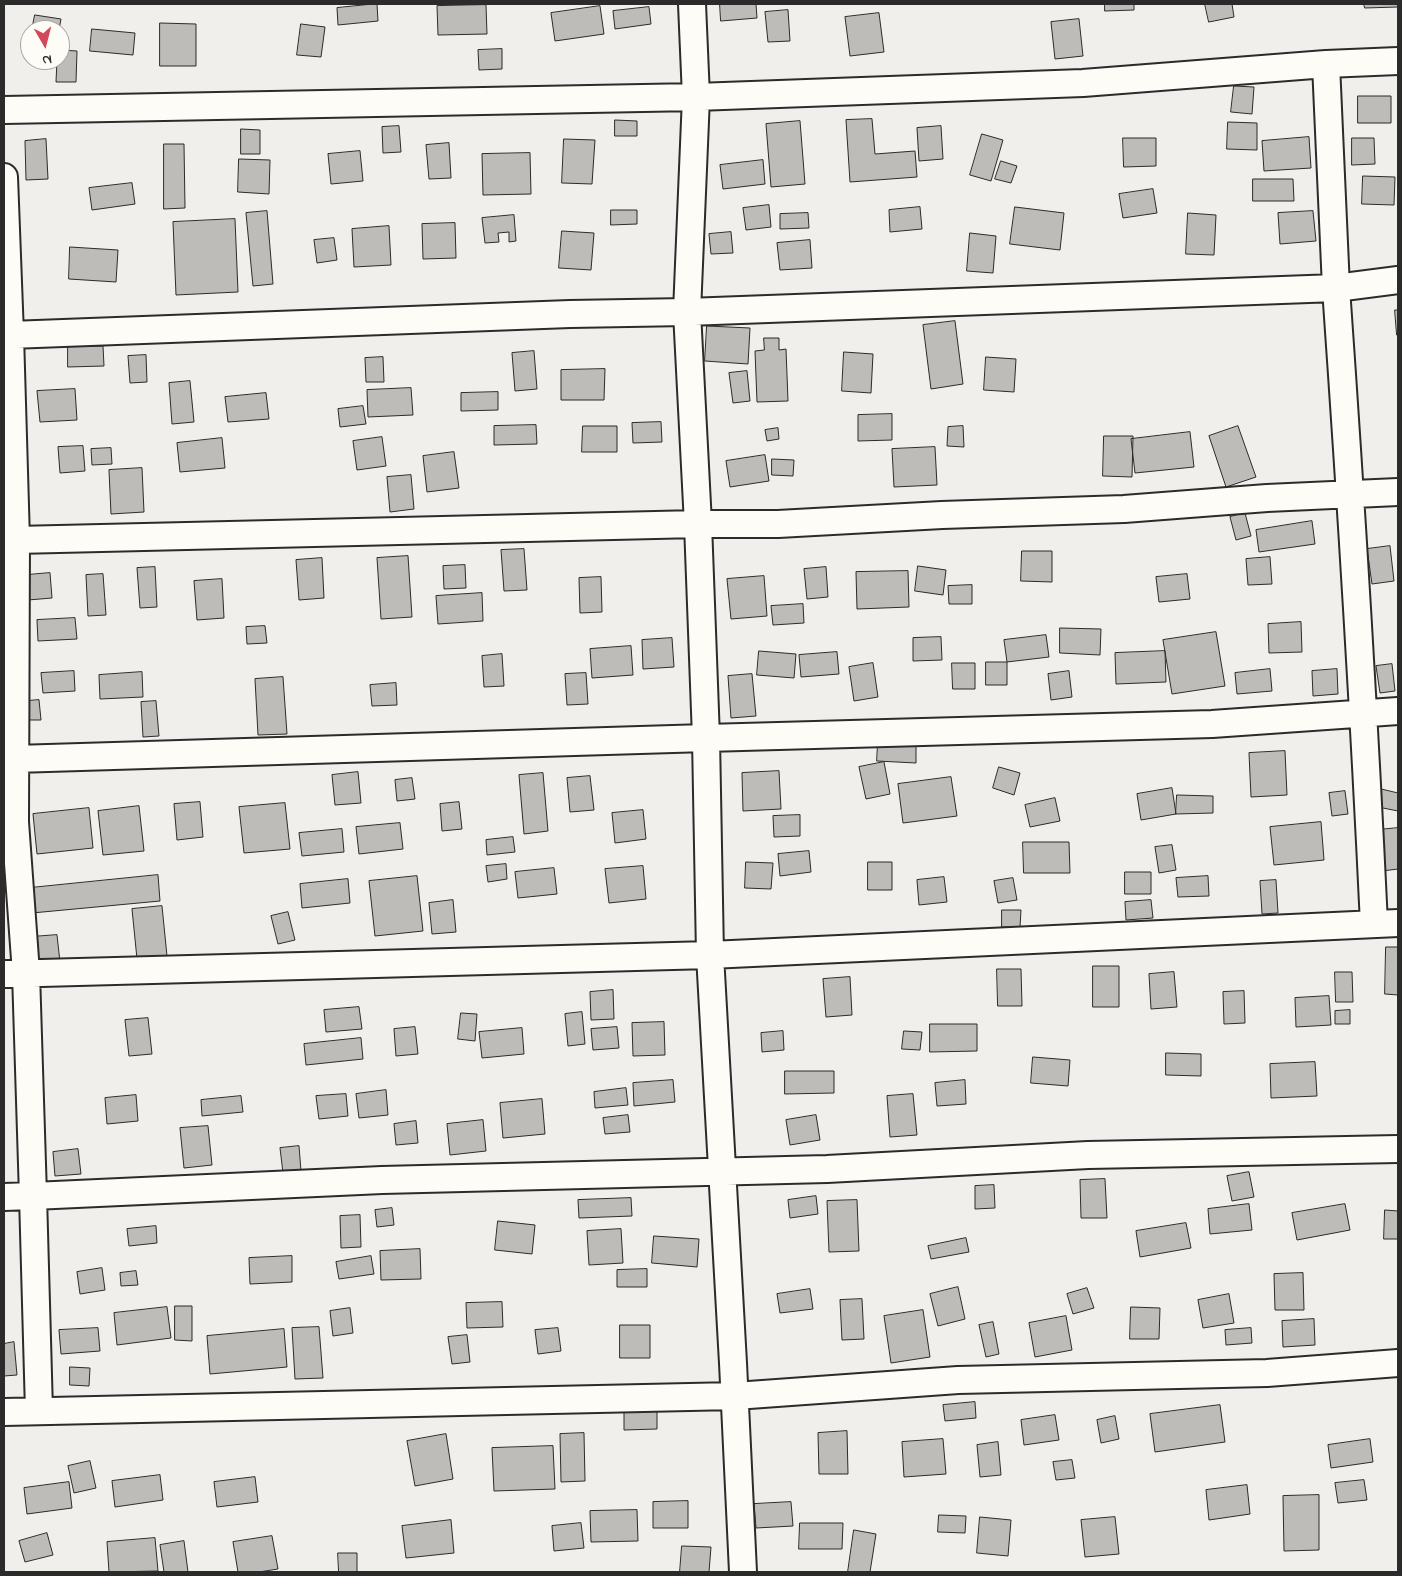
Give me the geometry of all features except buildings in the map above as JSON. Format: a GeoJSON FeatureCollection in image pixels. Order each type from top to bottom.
{"type":"FeatureCollection","features":[{"type":"Feature","properties":{"kind":"street"},"geometry":{"type":"LineString","coordinates":[[692,4],[696,97],[688,312],[706,738],[710,955],[743,1572]]}},
{"type":"Feature","properties":{"kind":"street"},"geometry":{"type":"LineString","coordinates":[[4,110],[696,97],[1083,83],[1326,64],[1398,61]]}},
{"type":"Feature","properties":{"kind":"street"},"geometry":{"type":"LineString","coordinates":[[15,974],[710,955],[1386,924],[1364,713],[1336,288],[1326,64]]}},
{"type":"Feature","properties":{"kind":"street"},"geometry":{"type":"LineString","coordinates":[[4,177],[10,335],[10,760],[16,822],[15,974],[33,1196],[39,1411]]}},
{"type":"Feature","properties":{"kind":"street"},"geometry":{"type":"LineString","coordinates":[[10,335],[1336,288],[1398,280]]}},
{"type":"Feature","properties":{"kind":"street"},"geometry":{"type":"LineString","coordinates":[[10,540],[698,524],[778,524],[942,515],[1124,509],[1267,498],[1398,492]]}},
{"type":"Feature","properties":{"kind":"street"},"geometry":{"type":"LineString","coordinates":[[10,760],[1212,724],[1398,711]]}},
{"type":"Feature","properties":{"kind":"street"},"geometry":{"type":"LineString","coordinates":[[4,1197],[382,1180],[827,1169],[1088,1154],[1398,1149]]}},
{"type":"Feature","properties":{"kind":"street"},"geometry":{"type":"LineString","coordinates":[[4,1412],[735,1396],[958,1380],[1267,1373],[1398,1363]]}}]}
